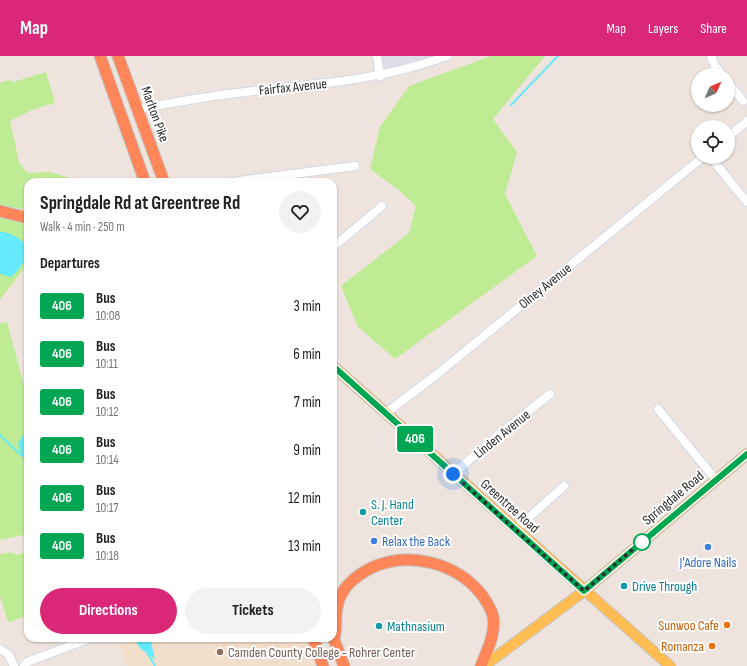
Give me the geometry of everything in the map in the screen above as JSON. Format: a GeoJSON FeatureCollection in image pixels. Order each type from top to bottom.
{"type":"FeatureCollection","features":[{"type":"Feature","properties":{"kind":"highway"},"geometry":{"type":"LineString","coordinates":[[100,56],[144,178]]}},
{"type":"Feature","properties":{"kind":"highway","name":"Marlton Pike"},"geometry":{"type":"LineString","coordinates":[[118,56],[136,109],[162,178]]}},
{"type":"Feature","properties":{"kind":"highway"},"geometry":{"type":"LineString","coordinates":[[0,211],[24,217]]}},
{"type":"Feature","properties":{"kind":"highway"},"geometry":{"type":"LineString","coordinates":[[337,604],[341,594],[349,583],[360,574],[376,565],[399,560],[414,560],[432,562],[452,570],[476,587],[490,608],[494,630],[483,666]]}},
{"type":"Feature","properties":{"kind":"highway"},"geometry":{"type":"LineString","coordinates":[[314,642],[323,666]]}},
{"type":"Feature","properties":{"kind":"highway"},"geometry":{"type":"LineString","coordinates":[[335,642],[344,666]]}},
{"type":"Feature","properties":{"kind":"main road","name":"Greentree Road"},"geometry":{"type":"LineString","coordinates":[[337,370],[515,530],[670,666]]}},
{"type":"Feature","properties":{"kind":"main road","name":"Springdale Road"},"geometry":{"type":"LineString","coordinates":[[483,666],[584,591],[747,454]]}},
{"type":"Feature","properties":{"kind":"street"},"geometry":{"type":"LineString","coordinates":[[377,56],[380,76]]}},
{"type":"Feature","properties":{"kind":"street","name":"Fairfax Avenue"},"geometry":{"type":"LineString","coordinates":[[136,109],[229,94],[312,86],[380,76],[447,56]]}},
{"type":"Feature","properties":{"kind":"street"},"geometry":{"type":"LineString","coordinates":[[711,56],[717,68]]}},
{"type":"Feature","properties":{"kind":"street"},"geometry":{"type":"LineString","coordinates":[[735,90],[744,101]]}},
{"type":"Feature","properties":{"kind":"street"},"geometry":{"type":"LineString","coordinates":[[735,130],[747,121]]}},
{"type":"Feature","properties":{"kind":"street","name":"Olney Avenue"},"geometry":{"type":"LineString","coordinates":[[386,413],[442,370],[694,164]]}},
{"type":"Feature","properties":{"kind":"street"},"geometry":{"type":"LineString","coordinates":[[716,164],[747,202]]}},
{"type":"Feature","properties":{"kind":"street"},"geometry":{"type":"LineString","coordinates":[[263,178],[355,166]]}},
{"type":"Feature","properties":{"kind":"street"},"geometry":{"type":"LineString","coordinates":[[337,244],[382,206]]}},
{"type":"Feature","properties":{"kind":"street","name":"Linden Avenue"},"geometry":{"type":"LineString","coordinates":[[453,474],[497,436],[550,394]]}},
{"type":"Feature","properties":{"kind":"street"},"geometry":{"type":"LineString","coordinates":[[658,409],[716,480]]}},
{"type":"Feature","properties":{"kind":"street"},"geometry":{"type":"LineString","coordinates":[[515,530],[564,486]]}},
{"type":"Feature","properties":{"kind":"street"},"geometry":{"type":"LineString","coordinates":[[24,666],[27,662],[80,642]]}},
{"type":"Feature","properties":{"kind":"street"},"geometry":{"type":"LineString","coordinates":[[0,649],[9,656],[14,666]]}},
{"type":"Feature","properties":{"kind":"shaded area"},"geometry":{"type":"Polygon","coordinates":[[[381,56],[433,56],[436,66],[385,78],[381,56]]]}},
{"type":"Feature","properties":{"kind":"shaded area","name":"Camden County College - Rohrer Center"},"geometry":{"type":"Polygon","coordinates":[[[118,642],[314,642],[323,666],[127,666],[118,642]]]}},
{"type":"Feature","properties":{"kind":"green space"},"geometry":{"type":"Polygon","coordinates":[[[491,56],[545,56],[493,119],[517,152],[505,194],[537,256],[395,359],[358,327],[341,286],[409,233],[416,206],[400,191],[370,169],[380,127],[409,86],[491,56]]]}},
{"type":"Feature","properties":{"kind":"green space"},"geometry":{"type":"Polygon","coordinates":[[[46,72],[55,103],[32,110],[10,121],[19,162],[27,173],[50,172],[69,178],[24,178],[24,209],[0,205],[0,83],[9,80],[13,82],[46,72]]]}},
{"type":"Feature","properties":{"kind":"green space"},"geometry":{"type":"Polygon","coordinates":[[[0,217],[24,224],[24,269],[0,299],[0,217]]]}},
{"type":"Feature","properties":{"kind":"green space"},"geometry":{"type":"Polygon","coordinates":[[[7,322],[24,385],[24,535],[0,540],[0,324],[7,322]]]}},
{"type":"Feature","properties":{"kind":"green space"},"geometry":{"type":"Polygon","coordinates":[[[11,552],[17,555],[24,552],[24,617],[8,622],[0,596],[0,554],[11,552]]]}},
{"type":"Feature","properties":{"kind":"water"},"geometry":{"type":"Polygon","coordinates":[[[0,232],[5,232],[15,236],[23,242],[24,262],[16,273],[11,277],[0,274],[0,232]]]}},
{"type":"Feature","properties":{"kind":"water"},"geometry":{"type":"Polygon","coordinates":[[[24,435],[24,461],[18,444],[24,435]]]}},
{"type":"Feature","properties":{"kind":"water"},"geometry":{"type":"Polygon","coordinates":[[[136,642],[151,642],[155,659],[141,649],[136,642]]]}},
{"type":"Feature","properties":{"kind":"waterway"},"geometry":{"type":"LineString","coordinates":[[511,105],[558,56]]}},
{"type":"Feature","properties":{"kind":"waterway"},"geometry":{"type":"LineString","coordinates":[[0,435],[22,456]]}},
{"type":"Feature","properties":{"kind":"waterway"},"geometry":{"type":"LineString","coordinates":[[147,652],[155,666]]}},
{"type":"Feature","properties":{"kind":"bus line","name":"406"},"geometry":{"type":"LineString","coordinates":[[337,370],[584,591],[747,454]]}},
{"type":"Feature","properties":{"kind":"place","name":"S. J. Hand Center"},"geometry":{"type":"Point","coordinates":[363,512]}},
{"type":"Feature","properties":{"kind":"place","name":"Relax the Back"},"geometry":{"type":"Point","coordinates":[374,541]}},
{"type":"Feature","properties":{"kind":"place","name":"J'Adore Nails"},"geometry":{"type":"Point","coordinates":[708,547]}},
{"type":"Feature","properties":{"kind":"place","name":"Drive Through"},"geometry":{"type":"Point","coordinates":[624,586]}},
{"type":"Feature","properties":{"kind":"place","name":"Sunwoo Cafe"},"geometry":{"type":"Point","coordinates":[727,625]}},
{"type":"Feature","properties":{"kind":"place","name":"Mathnasium"},"geometry":{"type":"Point","coordinates":[379,626]}},
{"type":"Feature","properties":{"kind":"place","name":"Romanza"},"geometry":{"type":"Point","coordinates":[712,646]}},
{"type":"Feature","properties":{"kind":"place","name":"Camden County College - Rohrer Center"},"geometry":{"type":"Point","coordinates":[220,652]}},
{"type":"Feature","properties":{"kind":"route"},"geometry":{"type":"LineString","coordinates":[[453,474],[584,591],[645,539],[642,542]]}}]}
